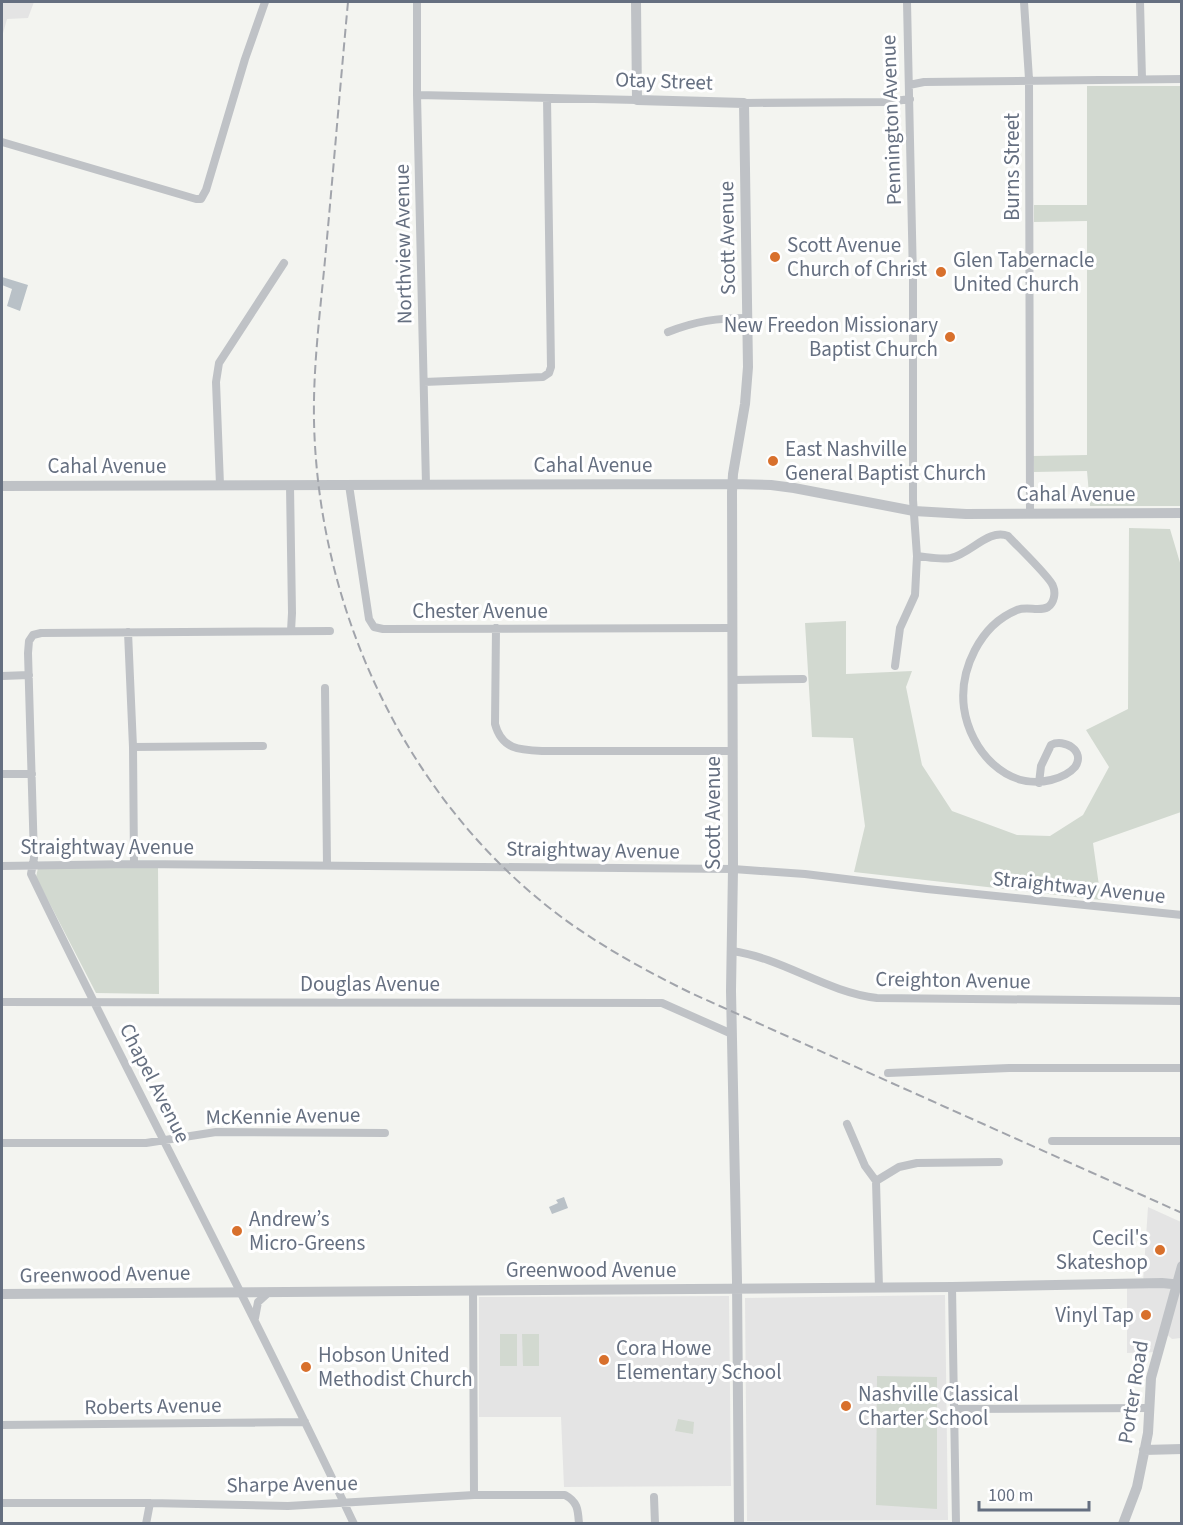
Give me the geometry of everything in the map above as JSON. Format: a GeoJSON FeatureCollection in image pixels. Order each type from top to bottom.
{"type":"FeatureCollection","features":[{"type":"Feature","properties":{"kind":"street"},"geometry":{"type":"LineString","coordinates":[[2,142],[201,199],[206,190],[245,59],[265,2]]}},
{"type":"Feature","properties":{"kind":"street","name":"Northview Avenue"},"geometry":{"type":"LineString","coordinates":[[417,2],[426,485]]}},
{"type":"Feature","properties":{"kind":"street"},"geometry":{"type":"LineString","coordinates":[[636,2],[637,100]]}},
{"type":"Feature","properties":{"kind":"street","name":"Pennington Avenue"},"geometry":{"type":"LineString","coordinates":[[895,666],[900,628],[915,595],[916,556],[907,2]]}},
{"type":"Feature","properties":{"kind":"street","name":"Burns Street"},"geometry":{"type":"LineString","coordinates":[[1024,2],[1029,79],[1030,513]]}},
{"type":"Feature","properties":{"kind":"street"},"geometry":{"type":"LineString","coordinates":[[1140,2],[1142,79]]}},
{"type":"Feature","properties":{"kind":"street"},"geometry":{"type":"LineString","coordinates":[[909,85],[924,82],[1029,79],[1182,80]]}},
{"type":"Feature","properties":{"kind":"street","name":"Otay Street"},"geometry":{"type":"LineString","coordinates":[[417,95],[744,103],[888,102],[910,99]]}},
{"type":"Feature","properties":{"kind":"street"},"geometry":{"type":"LineString","coordinates":[[423,382],[543,377],[549,373],[551,361],[547,98]]}},
{"type":"Feature","properties":{"kind":"street","name":"Scott Avenue"},"geometry":{"type":"LineString","coordinates":[[738,1524],[737,1289],[732,1034],[732,484],[745,404],[748,367],[744,103]]}},
{"type":"Feature","properties":{"kind":"street"},"geometry":{"type":"LineString","coordinates":[[220,485],[216,382],[219,363],[284,263]]}},
{"type":"Feature","properties":{"kind":"street"},"geometry":{"type":"LineString","coordinates":[[668,333],[693,322],[722,318],[747,318]]}},
{"type":"Feature","properties":{"kind":"street","name":"Cahal Avenue"},"geometry":{"type":"LineString","coordinates":[[2,486],[732,484],[794,488],[914,511],[966,514],[1182,513]]}},
{"type":"Feature","properties":{"kind":"street","name":"Chester Avenue"},"geometry":{"type":"LineString","coordinates":[[349,485],[369,619],[374,627],[383,629],[732,628]]}},
{"type":"Feature","properties":{"kind":"street"},"geometry":{"type":"LineString","coordinates":[[290,486],[291,631]]}},
{"type":"Feature","properties":{"kind":"street"},"geometry":{"type":"LineString","coordinates":[[916,556],[949,558],[963,554],[1000,533],[1008,536],[1053,585],[1054,598],[1050,606],[1044,609],[1028,607],[1016,610],[1001,619],[987,633],[970,660],[963,694],[968,726],[981,752],[1004,773],[1018,780],[1039,783],[1056,779],[1074,767],[1078,760],[1071,746],[1064,742],[1051,744],[1041,766],[1039,783]]}},
{"type":"Feature","properties":{"kind":"street"},"geometry":{"type":"LineString","coordinates":[[496,628],[495,724],[498,734],[512,747],[544,751],[732,751]]}},
{"type":"Feature","properties":{"kind":"street"},"geometry":{"type":"LineString","coordinates":[[134,864],[133,747],[128,632],[330,631]]}},
{"type":"Feature","properties":{"kind":"street","name":"Chapel Avenue"},"geometry":{"type":"LineString","coordinates":[[128,632],[41,633],[33,635],[29,641],[34,858],[31,874],[92,1001],[241,1292],[354,1524]]}},
{"type":"Feature","properties":{"kind":"street"},"geometry":{"type":"LineString","coordinates":[[2,676],[29,675]]}},
{"type":"Feature","properties":{"kind":"street"},"geometry":{"type":"LineString","coordinates":[[732,680],[803,679]]}},
{"type":"Feature","properties":{"kind":"street"},"geometry":{"type":"LineString","coordinates":[[324,688],[327,866]]}},
{"type":"Feature","properties":{"kind":"street"},"geometry":{"type":"LineString","coordinates":[[133,747],[263,746]]}},
{"type":"Feature","properties":{"kind":"street"},"geometry":{"type":"LineString","coordinates":[[2,774],[32,774]]}},
{"type":"Feature","properties":{"kind":"street","name":"Straightway Avenue"},"geometry":{"type":"LineString","coordinates":[[2,866],[134,864],[733,870],[805,874],[927,890],[1182,915]]}},
{"type":"Feature","properties":{"kind":"street","name":"Creighton Avenue"},"geometry":{"type":"LineString","coordinates":[[732,951],[752,954],[858,996],[1182,1000]]}},
{"type":"Feature","properties":{"kind":"street","name":"Douglas Avenue"},"geometry":{"type":"LineString","coordinates":[[2,1002],[662,1003],[732,1034]]}},
{"type":"Feature","properties":{"kind":"street"},"geometry":{"type":"LineString","coordinates":[[888,1073],[1009,1068],[1182,1068]]}},
{"type":"Feature","properties":{"kind":"street"},"geometry":{"type":"LineString","coordinates":[[847,1124],[865,1166],[876,1181],[879,1288]]}},
{"type":"Feature","properties":{"kind":"street","name":"McKennie Avenue"},"geometry":{"type":"LineString","coordinates":[[2,1143],[146,1143],[216,1132],[385,1133]]}},
{"type":"Feature","properties":{"kind":"street"},"geometry":{"type":"LineString","coordinates":[[1052,1141],[1182,1141]]}},
{"type":"Feature","properties":{"kind":"street"},"geometry":{"type":"LineString","coordinates":[[876,1181],[899,1167],[917,1163],[999,1162]]}},
{"type":"Feature","properties":{"kind":"street","name":"Porter Road"},"geometry":{"type":"LineString","coordinates":[[1124,1524],[1137,1487],[1144,1450],[1151,1378],[1179,1285],[1182,1266]]}},
{"type":"Feature","properties":{"kind":"street","name":"Greenwood Avenue"},"geometry":{"type":"LineString","coordinates":[[2,1294],[1179,1285]]}},
{"type":"Feature","properties":{"kind":"street"},"geometry":{"type":"LineString","coordinates":[[952,1287],[956,1524]]}},
{"type":"Feature","properties":{"kind":"street"},"geometry":{"type":"LineString","coordinates":[[473,1290],[474,1495]]}},
{"type":"Feature","properties":{"kind":"street"},"geometry":{"type":"LineString","coordinates":[[254,1319],[258,1302],[270,1292]]}},
{"type":"Feature","properties":{"kind":"street"},"geometry":{"type":"LineString","coordinates":[[954,1410],[1149,1408]]}},
{"type":"Feature","properties":{"kind":"street","name":"Roberts Avenue"},"geometry":{"type":"LineString","coordinates":[[2,1425],[305,1422]]}},
{"type":"Feature","properties":{"kind":"street"},"geometry":{"type":"LineString","coordinates":[[1144,1450],[1182,1449]]}},
{"type":"Feature","properties":{"kind":"street","name":"Sharpe Avenue"},"geometry":{"type":"LineString","coordinates":[[2,1503],[288,1506],[474,1495],[565,1495],[573,1499],[578,1508],[579,1524]]}},
{"type":"Feature","properties":{"kind":"street"},"geometry":{"type":"LineString","coordinates":[[654,1497],[655,1524]]}},
{"type":"Feature","properties":{"kind":"street"},"geometry":{"type":"LineString","coordinates":[[146,1524],[150,1503]]}},
{"type":"Feature","properties":{"kind":"shaded area"},"geometry":{"type":"Polygon","coordinates":[[[2,2],[34,2],[28,18],[7,19],[2,37],[2,2]]]}},
{"type":"Feature","properties":{"kind":"shaded area"},"geometry":{"type":"Polygon","coordinates":[[[1087,86],[1181,86],[1181,506],[1090,506],[1087,471],[1034,472],[1033,456],[1087,455],[1087,221],[1034,222],[1034,205],[1087,205],[1087,86]]]}},
{"type":"Feature","properties":{"kind":"shaded area"},"geometry":{"type":"Polygon","coordinates":[[[2,277],[28,285],[20,311],[7,306],[12,289],[2,285],[2,277]]]}},
{"type":"Feature","properties":{"kind":"shaded area"},"geometry":{"type":"Polygon","coordinates":[[[1129,528],[1170,529],[1181,566],[1181,812],[1093,843],[1101,900],[854,872],[865,826],[853,738],[812,737],[805,623],[846,621],[846,674],[912,671],[906,687],[922,765],[952,811],[1017,835],[1050,836],[1083,815],[1109,767],[1086,730],[1128,709],[1129,528]]]}},
{"type":"Feature","properties":{"kind":"shaded area"},"geometry":{"type":"Polygon","coordinates":[[[38,868],[158,868],[159,994],[96,993],[36,877],[38,868]]]}},
{"type":"Feature","properties":{"kind":"shaded area"},"geometry":{"type":"Polygon","coordinates":[[[564,1197],[568,1208],[552,1214],[549,1207],[558,1203],[556,1200],[564,1197]]]}},
{"type":"Feature","properties":{"kind":"shaded area"},"geometry":{"type":"Polygon","coordinates":[[[1148,1207],[1181,1222],[1181,1338],[1172,1339],[1163,1331],[1157,1352],[1127,1353],[1127,1284],[1143,1283],[1148,1207]]]}},
{"type":"Feature","properties":{"kind":"shaded area","name":"Nashville Classical Charter School"},"geometry":{"type":"Polygon","coordinates":[[[945,1295],[948,1520],[747,1521],[745,1298],[945,1295]]]}},
{"type":"Feature","properties":{"kind":"shaded area","name":"Cora Howe Elementary School"},"geometry":{"type":"Polygon","coordinates":[[[729,1296],[731,1486],[564,1487],[561,1417],[479,1417],[479,1297],[729,1296]]]}},
{"type":"Feature","properties":{"kind":"shaded area"},"geometry":{"type":"Polygon","coordinates":[[[500,1334],[517,1334],[517,1366],[500,1366],[500,1334]]]}},
{"type":"Feature","properties":{"kind":"shaded area"},"geometry":{"type":"Polygon","coordinates":[[[522,1334],[539,1334],[539,1366],[523,1366],[522,1334]]]}},
{"type":"Feature","properties":{"kind":"shaded area"},"geometry":{"type":"Polygon","coordinates":[[[877,1376],[937,1377],[937,1509],[876,1505],[877,1376]]]}},
{"type":"Feature","properties":{"kind":"shaded area"},"geometry":{"type":"Polygon","coordinates":[[[678,1419],[694,1422],[693,1434],[675,1431],[678,1419]]]}},
{"type":"Feature","properties":{"kind":"railway"},"geometry":{"type":"LineString","coordinates":[[348,2],[316,360],[314,421],[319,493],[333,563],[354,632],[382,698],[417,761],[460,820],[509,872],[564,919],[611,950],[693,994],[1182,1213]]}},
{"type":"Feature","properties":{"kind":"place","name":"Scott Avenue Church of Christ"},"geometry":{"type":"Point","coordinates":[775,257]}},
{"type":"Feature","properties":{"kind":"place","name":"Glen Tabernacle United Church"},"geometry":{"type":"Point","coordinates":[941,272]}},
{"type":"Feature","properties":{"kind":"place","name":"New Freedon Missionary Baptist Church"},"geometry":{"type":"Point","coordinates":[950,337]}},
{"type":"Feature","properties":{"kind":"place","name":"East Nashville General Baptist Church"},"geometry":{"type":"Point","coordinates":[773,461]}},
{"type":"Feature","properties":{"kind":"place","name":"Andrew’s Micro-Greens"},"geometry":{"type":"Point","coordinates":[237,1231]}},
{"type":"Feature","properties":{"kind":"place","name":"Cecil's Skateshop"},"geometry":{"type":"Point","coordinates":[1160,1250]}},
{"type":"Feature","properties":{"kind":"place","name":"Vinyl Tap"},"geometry":{"type":"Point","coordinates":[1146,1315]}},
{"type":"Feature","properties":{"kind":"place","name":"Cora Howe Elementary School"},"geometry":{"type":"Point","coordinates":[604,1360]}},
{"type":"Feature","properties":{"kind":"place","name":"Hobson United Methodist Church"},"geometry":{"type":"Point","coordinates":[306,1367]}},
{"type":"Feature","properties":{"kind":"place","name":"Nashville Classical Charter School"},"geometry":{"type":"Point","coordinates":[846,1406]}}]}
